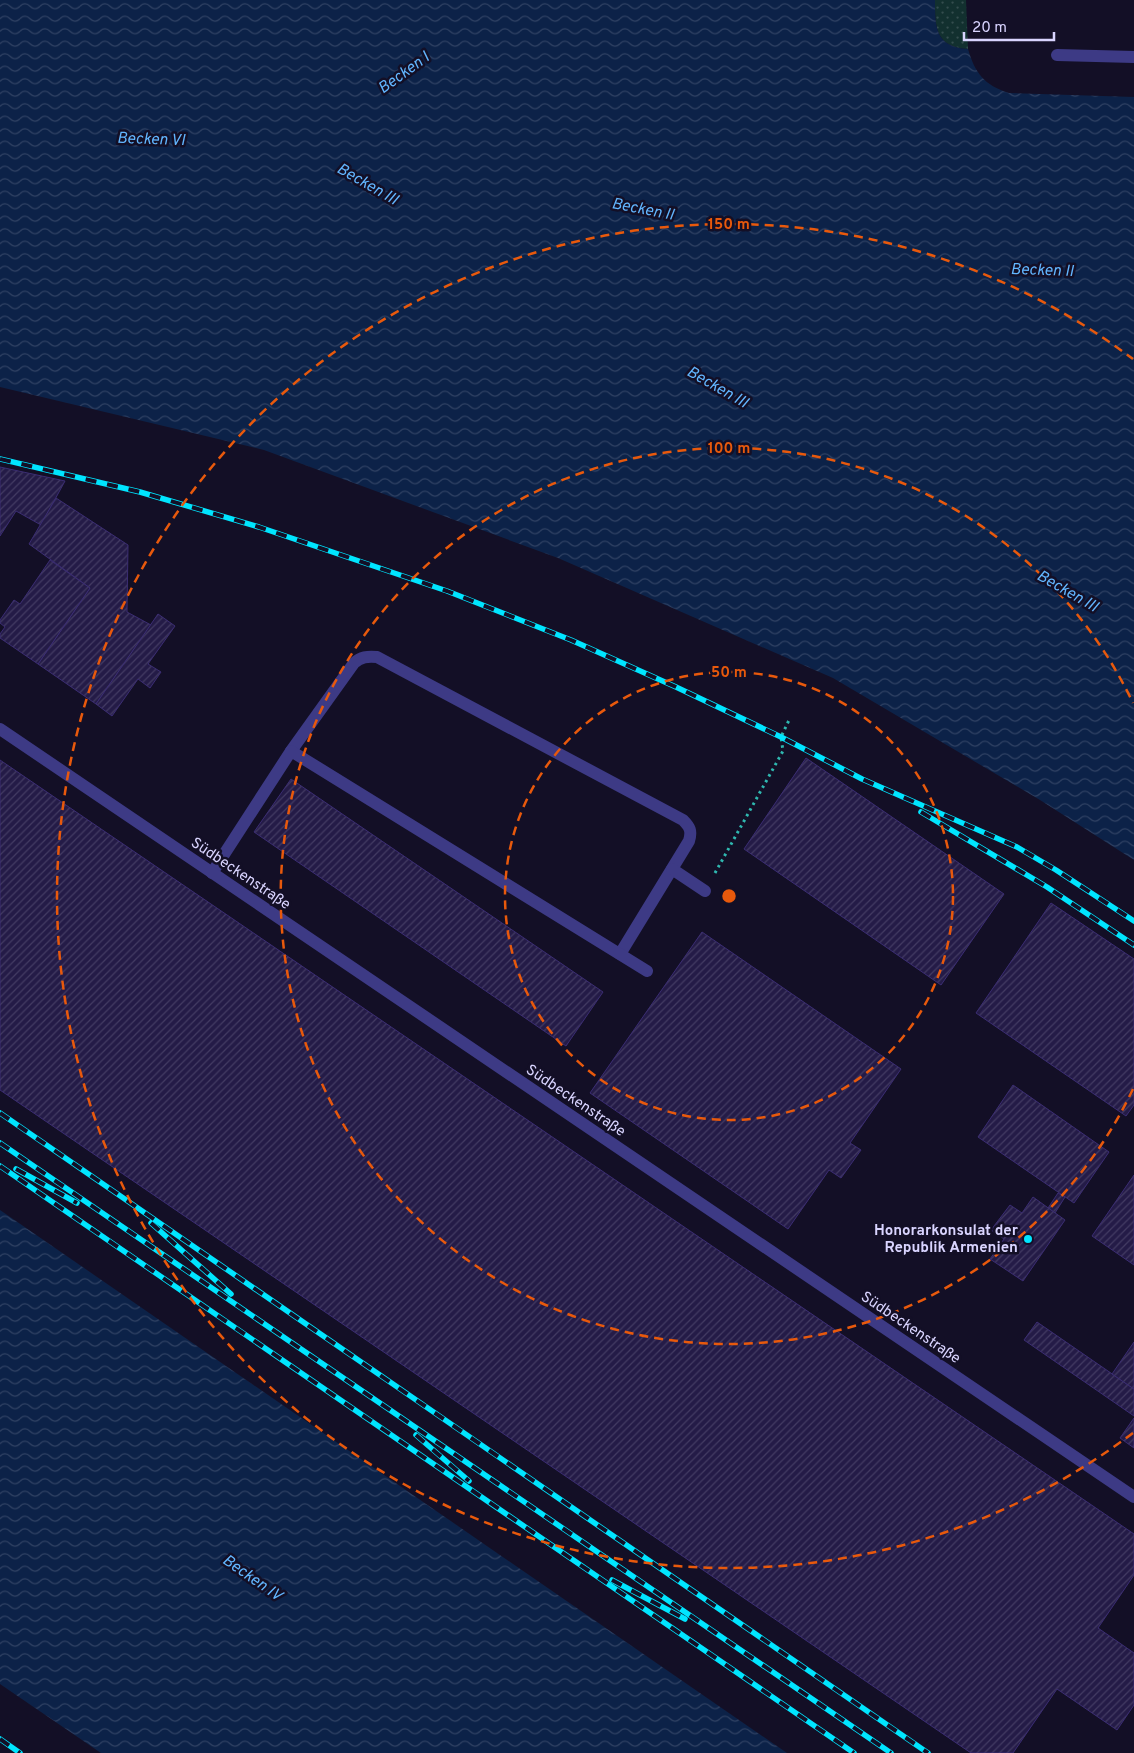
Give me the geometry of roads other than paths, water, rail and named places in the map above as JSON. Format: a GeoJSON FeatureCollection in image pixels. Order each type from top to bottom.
{"type":"FeatureCollection","features":[{"type":"Feature","properties":{"kind":"street"},"geometry":{"type":"LineString","coordinates":[[1057,55],[1134,57]]}},
{"type":"Feature","properties":{"kind":"street"},"geometry":{"type":"LineString","coordinates":[[212,873],[291,751],[354,663],[360,658],[376,656],[683,820],[690,826],[691,834],[689,841],[620,954]]}},
{"type":"Feature","properties":{"kind":"street","name":"Südbeckenstraße"},"geometry":{"type":"LineString","coordinates":[[0,729],[1134,1497]]}},
{"type":"Feature","properties":{"kind":"street"},"geometry":{"type":"LineString","coordinates":[[291,751],[646,971]]}},
{"type":"Feature","properties":{"kind":"street"},"geometry":{"type":"LineString","coordinates":[[672,869],[704,891]]}},
{"type":"Feature","properties":{"kind":"water"},"geometry":{"type":"Polygon","coordinates":[[[0,0],[935,0],[937,27],[943,40],[957,47],[968,49],[977,71],[987,82],[1000,90],[1009,93],[1134,97],[1134,860],[1040,800],[833,678],[558,558],[264,450],[0,387],[0,0]]]}},
{"type":"Feature","properties":{"kind":"water","name":"Becken IV"},"geometry":{"type":"Polygon","coordinates":[[[0,1210],[787,1753],[101,1753],[0,1684],[0,1210]]]}},
{"type":"Feature","properties":{"kind":"railway"},"geometry":{"type":"LineString","coordinates":[[0,459],[140,492],[259,527],[447,591],[571,640],[781,737],[862,779],[1017,847],[1134,921]]}},
{"type":"Feature","properties":{"kind":"railway"},"geometry":{"type":"LineString","coordinates":[[921,812],[1047,887],[1134,945]]}},
{"type":"Feature","properties":{"kind":"railway"},"geometry":{"type":"LineString","coordinates":[[0,1113],[928,1753]]}},
{"type":"Feature","properties":{"kind":"railway"},"geometry":{"type":"LineString","coordinates":[[0,1143],[891,1753]]}},
{"type":"Feature","properties":{"kind":"railway"},"geometry":{"type":"LineString","coordinates":[[0,1166],[854,1753]]}},
{"type":"Feature","properties":{"kind":"railway"},"geometry":{"type":"LineString","coordinates":[[16,1169],[77,1203]]}},
{"type":"Feature","properties":{"kind":"railway"},"geometry":{"type":"LineString","coordinates":[[151,1223],[231,1294]]}},
{"type":"Feature","properties":{"kind":"railway"},"geometry":{"type":"LineString","coordinates":[[416,1435],[469,1481]]}},
{"type":"Feature","properties":{"kind":"railway"},"geometry":{"type":"LineString","coordinates":[[612,1580],[685,1619]]}},
{"type":"Feature","properties":{"kind":"railway"},"geometry":{"type":"LineString","coordinates":[[0,1739],[20,1753]]}},
{"type":"Feature","properties":{"kind":"place","name":"Honorarkonsulat der Republik Armenien"},"geometry":{"type":"Point","coordinates":[1028,1239]}},
{"type":"Feature","properties":{"kind":"water label","name":"Becken I"},"geometry":{"type":"Point","coordinates":[403,72]}},
{"type":"Feature","properties":{"kind":"water label","name":"Becken VI"},"geometry":{"type":"Point","coordinates":[151,138]}},
{"type":"Feature","properties":{"kind":"water label","name":"Becken III"},"geometry":{"type":"Point","coordinates":[368,183]}},
{"type":"Feature","properties":{"kind":"water label","name":"Becken II"},"geometry":{"type":"Point","coordinates":[643,208]}},
{"type":"Feature","properties":{"kind":"water label","name":"Becken II"},"geometry":{"type":"Point","coordinates":[1042,269]}},
{"type":"Feature","properties":{"kind":"water label","name":"Becken III"},"geometry":{"type":"Point","coordinates":[718,386]}},
{"type":"Feature","properties":{"kind":"water label","name":"Becken III"},"geometry":{"type":"Point","coordinates":[1068,590]}}]}
